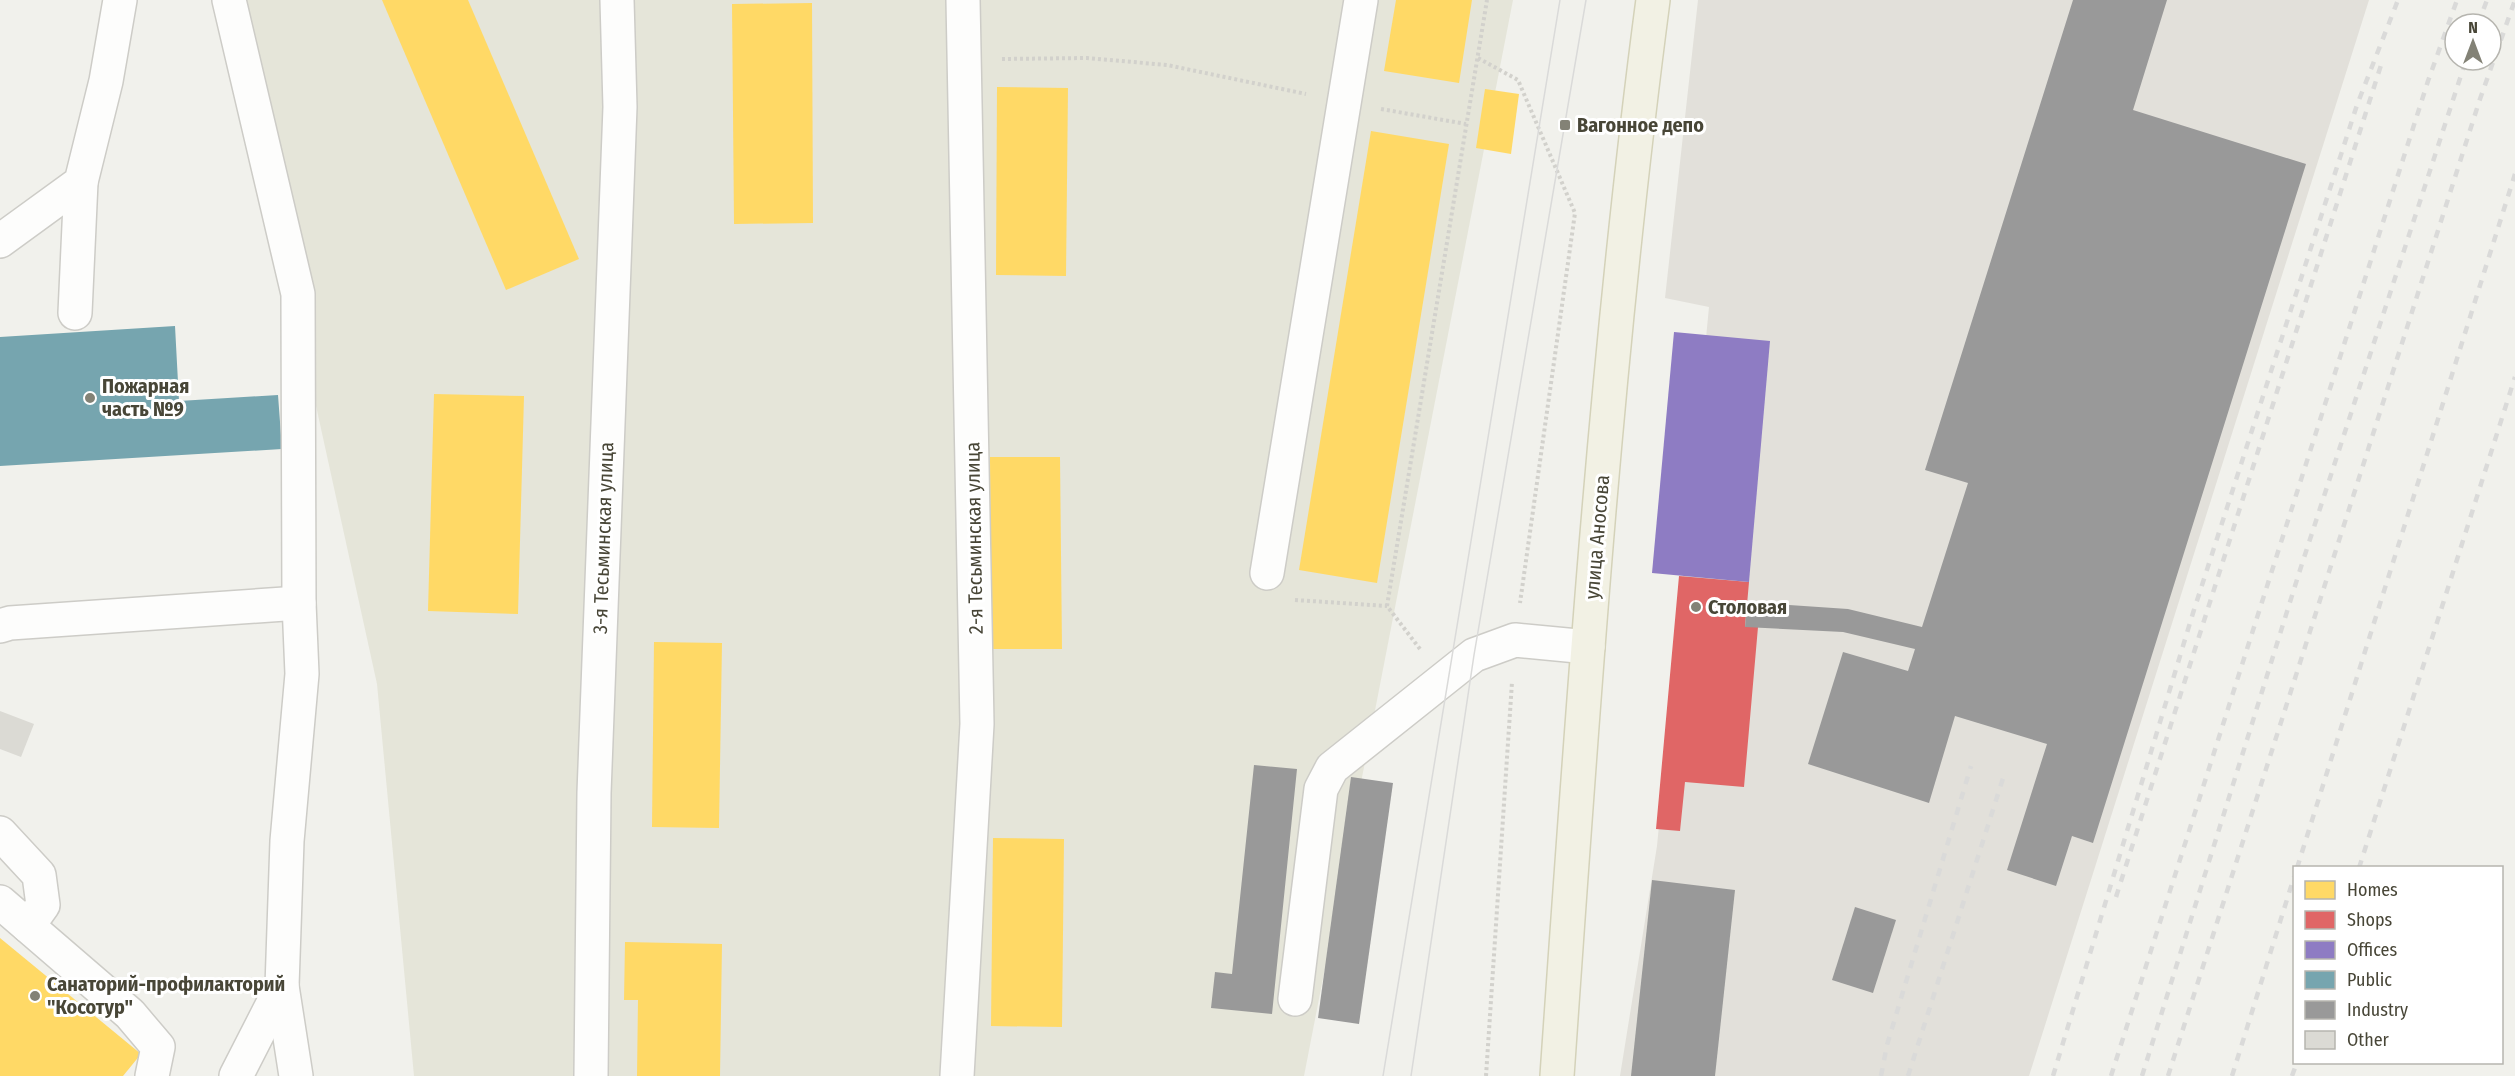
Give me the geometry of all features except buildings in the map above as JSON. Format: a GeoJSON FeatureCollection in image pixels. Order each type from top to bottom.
{"type":"FeatureCollection","features":[{"type":"Feature","properties":{"kind":"main road","name":"улица Аносова"},"geometry":{"type":"LineString","coordinates":[[1557,1076],[1588,647],[1629,179],[1653,0]]}},
{"type":"Feature","properties":{"kind":"street"},"geometry":{"type":"LineString","coordinates":[[75,313],[81,182],[106,81],[120,0]]}},
{"type":"Feature","properties":{"kind":"street"},"geometry":{"type":"LineString","coordinates":[[229,0],[298,294],[299,603],[302,674],[287,841],[282,986],[296,1076]]}},
{"type":"Feature","properties":{"kind":"street","name":"3-я Тесьминская улица"},"geometry":{"type":"LineString","coordinates":[[591,1076],[594,793],[620,107],[617,0]]}},
{"type":"Feature","properties":{"kind":"street","name":"2-я Тесьминская улица"},"geometry":{"type":"LineString","coordinates":[[957,1076],[977,724],[963,0]]}},
{"type":"Feature","properties":{"kind":"street"},"geometry":{"type":"LineString","coordinates":[[1267,573],[1360,0]]}},
{"type":"Feature","properties":{"kind":"street"},"geometry":{"type":"LineString","coordinates":[[0,241],[81,182]]}},
{"type":"Feature","properties":{"kind":"street"},"geometry":{"type":"LineString","coordinates":[[4,621],[299,603]]}},
{"type":"Feature","properties":{"kind":"street"},"geometry":{"type":"LineString","coordinates":[[1295,999],[1321,789],[1332,768],[1474,656],[1515,640],[1588,647]]}},
{"type":"Feature","properties":{"kind":"street"},"geometry":{"type":"LineString","coordinates":[[0,833],[39,875],[43,905],[28,926]]}},
{"type":"Feature","properties":{"kind":"street"},"geometry":{"type":"LineString","coordinates":[[0,902],[130,1014],[158,1047],[152,1076]]}},
{"type":"Feature","properties":{"kind":"street"},"geometry":{"type":"LineString","coordinates":[[236,1076],[282,986]]}},
{"type":"Feature","properties":{"kind":"path"},"geometry":{"type":"LineString","coordinates":[[1443,681],[1387,606],[1487,0]]}},
{"type":"Feature","properties":{"kind":"path"},"geometry":{"type":"LineString","coordinates":[[964,60],[1087,58],[1167,65],[1344,102],[1466,124]]}},
{"type":"Feature","properties":{"kind":"path"},"geometry":{"type":"LineString","coordinates":[[1478,58],[1518,80],[1575,213],[1515,640],[1486,1076]]}},
{"type":"Feature","properties":{"kind":"path"},"geometry":{"type":"LineString","coordinates":[[1267,573],[1279,594],[1292,599],[1387,606]]}},
{"type":"Feature","properties":{"kind":"shaded area"},"geometry":{"type":"Polygon","coordinates":[[[227,0],[1513,0],[1304,1076],[414,1076],[377,684],[227,0]]]}},
{"type":"Feature","properties":{"kind":"shaded area"},"geometry":{"type":"Polygon","coordinates":[[[1698,0],[2369,0],[2029,1076],[1620,1076],[1657,846],[1709,307],[1665,298],[1698,0]]]}},
{"type":"Feature","properties":{"kind":"tram line"},"geometry":{"type":"LineString","coordinates":[[1383,1076],[1560,0]]}},
{"type":"Feature","properties":{"kind":"tram line"},"geometry":{"type":"LineString","coordinates":[[1411,1076],[1474,655],[1586,0]]}},
{"type":"Feature","properties":{"kind":"railway"},"geometry":{"type":"LineString","coordinates":[[2053,1076],[2193,613],[2357,105],[2398,0]]}},
{"type":"Feature","properties":{"kind":"railway"},"geometry":{"type":"LineString","coordinates":[[2111,1076],[2428,81],[2457,0]]}},
{"type":"Feature","properties":{"kind":"railway"},"geometry":{"type":"LineString","coordinates":[[2482,12],[2487,0]]}},
{"type":"Feature","properties":{"kind":"railway"},"geometry":{"type":"LineString","coordinates":[[2168,1076],[2480,99],[2515,0]]}},
{"type":"Feature","properties":{"kind":"railway"},"geometry":{"type":"LineString","coordinates":[[2116,897],[2382,62]]}},
{"type":"Feature","properties":{"kind":"railway"},"geometry":{"type":"LineString","coordinates":[[2142,1076],[2300,570],[2462,72]]}},
{"type":"Feature","properties":{"kind":"railway"},"geometry":{"type":"LineString","coordinates":[[2298,866],[2515,174]]}},
{"type":"Feature","properties":{"kind":"railway"},"geometry":{"type":"LineString","coordinates":[[2360,866],[2515,377]]}},
{"type":"Feature","properties":{"kind":"railway"},"geometry":{"type":"LineString","coordinates":[[1881,1076],[1887,1045],[1971,766]]}},
{"type":"Feature","properties":{"kind":"railway"},"geometry":{"type":"LineString","coordinates":[[1908,1076],[2005,772]]}},
{"type":"Feature","properties":{"kind":"railway"},"geometry":{"type":"LineString","coordinates":[[2232,1076],[2293,880]]}},
{"type":"Feature","properties":{"kind":"railway"},"geometry":{"type":"LineString","coordinates":[[2292,1076],[2296,1064]]}},
{"type":"Feature","properties":{"kind":"place","name":"Вагонное депо"},"geometry":{"type":"Point","coordinates":[1565,125]}},
{"type":"Feature","properties":{"kind":"place","name":"Пожарная часть №9"},"geometry":{"type":"Point","coordinates":[90,398]}},
{"type":"Feature","properties":{"kind":"place","name":"Столовая"},"geometry":{"type":"Point","coordinates":[1696,607]}},
{"type":"Feature","properties":{"kind":"place","name":"Санаторий-профилакторий \"Косотур\""},"geometry":{"type":"Point","coordinates":[35,996]}}]}
